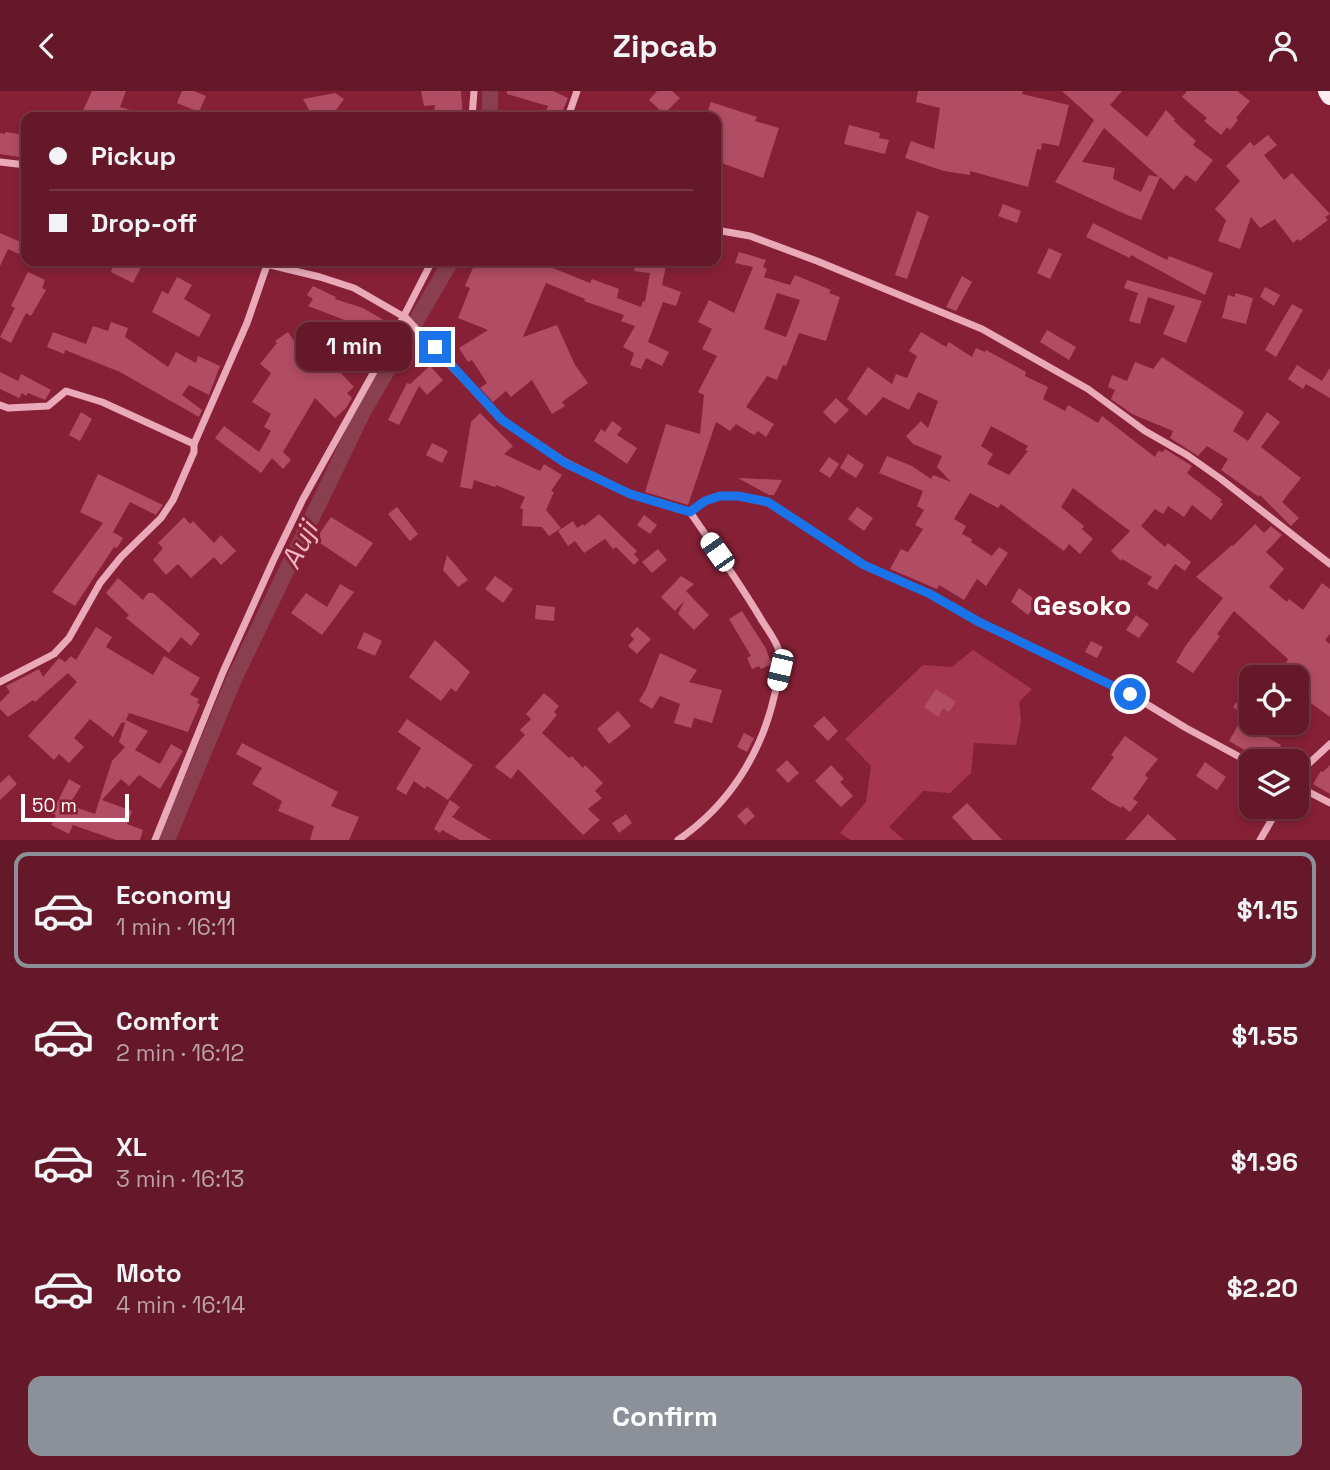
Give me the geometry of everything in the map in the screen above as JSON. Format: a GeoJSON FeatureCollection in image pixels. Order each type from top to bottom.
{"type":"FeatureCollection","features":[{"type":"Feature","properties":{"kind":"main road"},"geometry":{"type":"LineString","coordinates":[[1327,91],[1330,96]]}},
{"type":"Feature","properties":{"kind":"street"},"geometry":{"type":"LineString","coordinates":[[472,112],[474,91]]}},
{"type":"Feature","properties":{"kind":"street"},"geometry":{"type":"LineString","coordinates":[[570,112],[577,91]]}},
{"type":"Feature","properties":{"kind":"street"},"geometry":{"type":"LineString","coordinates":[[0,162],[21,164]]}},
{"type":"Feature","properties":{"kind":"street"},"geometry":{"type":"LineString","coordinates":[[721,230],[733,231],[773,244],[982,329],[1088,389],[1145,431],[1187,455],[1330,564]]}},
{"type":"Feature","properties":{"kind":"street"},"geometry":{"type":"LineString","coordinates":[[0,682],[54,654],[69,638],[100,583],[121,557],[161,518],[173,500],[194,452],[194,444],[247,323],[267,266]]}},
{"type":"Feature","properties":{"kind":"street"},"geometry":{"type":"LineString","coordinates":[[271,266],[354,288],[405,317],[502,420],[565,463],[630,494],[690,512],[745,592],[779,649],[781,660],[773,705],[763,737],[747,766],[729,794],[701,824],[678,840]]}},
{"type":"Feature","properties":{"kind":"street"},"geometry":{"type":"LineString","coordinates":[[155,840],[223,673],[274,559],[303,499],[405,317],[430,266]]}},
{"type":"Feature","properties":{"kind":"street"},"geometry":{"type":"LineString","coordinates":[[0,405],[8,408],[48,406],[66,391],[102,402],[194,444]]}},
{"type":"Feature","properties":{"kind":"street"},"geometry":{"type":"LineString","coordinates":[[690,512],[705,501],[720,496],[738,496],[768,502],[864,565],[930,594],[979,622],[1130,694],[1239,757]]}},
{"type":"Feature","properties":{"kind":"street"},"geometry":{"type":"LineString","coordinates":[[1309,763],[1330,744]]}},
{"type":"Feature","properties":{"kind":"street"},"geometry":{"type":"LineString","coordinates":[[1309,792],[1330,803]]}},
{"type":"Feature","properties":{"kind":"street"},"geometry":{"type":"LineString","coordinates":[[1260,840],[1272,819]]}},
{"type":"Feature","properties":{"kind":"shaded area"},"geometry":{"type":"Polygon","coordinates":[[[973,650],[1032,689],[1019,702],[1021,721],[1016,745],[974,743],[971,773],[950,793],[923,791],[889,827],[904,840],[851,840],[840,833],[866,802],[871,766],[845,739],[923,665],[952,667],[973,650]]]}},
{"type":"Feature","properties":{"kind":"building"},"geometry":{"type":"Polygon","coordinates":[[[92,91],[126,91],[120,107],[137,112],[82,112],[92,91]]]}},
{"type":"Feature","properties":{"kind":"building"},"geometry":{"type":"Polygon","coordinates":[[[182,91],[194,91],[206,96],[199,112],[177,103],[182,91]]]}},
{"type":"Feature","properties":{"kind":"building"},"geometry":{"type":"Polygon","coordinates":[[[421,91],[461,91],[463,112],[434,112],[435,105],[424,106],[421,91]]]}},
{"type":"Feature","properties":{"kind":"building"},"geometry":{"type":"Polygon","coordinates":[[[507,91],[553,91],[568,98],[562,112],[545,112],[548,106],[507,94],[507,91]]]}},
{"type":"Feature","properties":{"kind":"building"},"geometry":{"type":"Polygon","coordinates":[[[657,91],[672,91],[680,98],[666,112],[662,112],[649,100],[657,91]]]}},
{"type":"Feature","properties":{"kind":"building"},"geometry":{"type":"Polygon","coordinates":[[[918,91],[1023,91],[1022,94],[1069,105],[1059,146],[1042,143],[1041,150],[1037,149],[1028,187],[970,171],[970,175],[944,171],[905,158],[911,141],[934,149],[940,108],[916,102],[918,91]]]}},
{"type":"Feature","properties":{"kind":"building"},"geometry":{"type":"Polygon","coordinates":[[[1062,91],[1122,91],[1110,105],[1147,137],[1166,110],[1196,141],[1193,145],[1213,160],[1196,182],[1186,175],[1174,190],[1160,177],[1141,220],[1055,182],[1094,120],[1062,91]],[[1104,128],[1082,162],[1115,168],[1113,179],[1141,192],[1149,175],[1159,177],[1104,128]]]}},
{"type":"Feature","properties":{"kind":"building"},"geometry":{"type":"Polygon","coordinates":[[[1187,91],[1237,91],[1250,101],[1230,130],[1227,127],[1221,135],[1204,121],[1207,118],[1182,97],[1187,91]]]}},
{"type":"Feature","properties":{"kind":"building"},"geometry":{"type":"Polygon","coordinates":[[[335,93],[344,99],[335,112],[310,112],[303,99],[335,93]]]}},
{"type":"Feature","properties":{"kind":"building"},"geometry":{"type":"Polygon","coordinates":[[[711,102],[757,117],[755,121],[779,128],[763,178],[721,163],[721,112],[708,112],[711,102]]]}},
{"type":"Feature","properties":{"kind":"building"},"geometry":{"type":"Polygon","coordinates":[[[849,125],[880,133],[879,138],[889,140],[885,154],[844,144],[849,125]]]}},
{"type":"Feature","properties":{"kind":"building"},"geometry":{"type":"Polygon","coordinates":[[[0,133],[21,134],[21,157],[0,154],[0,133]]]}},
{"type":"Feature","properties":{"kind":"building"},"geometry":{"type":"Polygon","coordinates":[[[1268,135],[1277,145],[1264,155],[1284,180],[1292,173],[1330,214],[1325,217],[1328,220],[1300,241],[1298,239],[1293,243],[1275,219],[1260,228],[1251,217],[1240,249],[1218,241],[1226,220],[1215,209],[1240,181],[1226,166],[1250,142],[1254,146],[1268,135]]]}},
{"type":"Feature","properties":{"kind":"building"},"geometry":{"type":"Polygon","coordinates":[[[1003,204],[1021,211],[1017,223],[998,216],[1003,204]]]}},
{"type":"Feature","properties":{"kind":"building"},"geometry":{"type":"Polygon","coordinates":[[[917,211],[929,216],[907,279],[895,275],[917,211]]]}},
{"type":"Feature","properties":{"kind":"building"},"geometry":{"type":"Polygon","coordinates":[[[1093,223],[1167,260],[1169,256],[1213,273],[1205,295],[1131,255],[1130,258],[1086,237],[1093,223]]]}},
{"type":"Feature","properties":{"kind":"building"},"geometry":{"type":"Polygon","coordinates":[[[0,233],[21,242],[21,248],[19,254],[8,249],[0,266],[0,233]]]}},
{"type":"Feature","properties":{"kind":"building"},"geometry":{"type":"Polygon","coordinates":[[[1049,248],[1062,254],[1050,279],[1037,273],[1049,248]]]}},
{"type":"Feature","properties":{"kind":"building"},"geometry":{"type":"Polygon","coordinates":[[[739,252],[766,260],[763,267],[767,269],[764,277],[790,285],[795,275],[831,290],[829,293],[840,297],[826,341],[799,333],[786,366],[783,365],[777,380],[767,376],[746,407],[774,424],[766,437],[758,431],[754,435],[736,424],[730,431],[716,422],[688,505],[645,492],[666,424],[700,434],[704,395],[698,392],[717,356],[702,349],[712,329],[698,322],[709,300],[734,313],[753,267],[735,263],[739,252]],[[777,293],[764,329],[786,337],[800,300],[777,293]]]}},
{"type":"Feature","properties":{"kind":"building"},"geometry":{"type":"Polygon","coordinates":[[[113,266],[142,266],[133,283],[111,272],[113,266]]]}},
{"type":"Feature","properties":{"kind":"building"},"geometry":{"type":"Polygon","coordinates":[[[474,266],[550,266],[590,283],[592,279],[619,289],[617,298],[641,307],[643,301],[645,302],[650,273],[634,271],[635,266],[666,266],[662,285],[681,292],[676,306],[663,302],[648,342],[669,352],[662,366],[646,358],[641,369],[630,365],[634,353],[623,347],[635,326],[621,321],[624,315],[584,301],[585,299],[546,283],[523,337],[557,325],[575,365],[588,383],[562,402],[565,406],[552,414],[532,380],[511,397],[506,391],[493,402],[480,388],[487,383],[472,360],[468,362],[459,348],[488,330],[458,318],[470,288],[465,286],[474,266]]]}},
{"type":"Feature","properties":{"kind":"building"},"geometry":{"type":"Polygon","coordinates":[[[28,272],[45,280],[42,288],[46,290],[31,316],[26,313],[11,343],[0,337],[15,308],[11,306],[28,272]]]}},
{"type":"Feature","properties":{"kind":"building"},"geometry":{"type":"Polygon","coordinates":[[[962,276],[972,282],[956,311],[946,307],[962,276]]]}},
{"type":"Feature","properties":{"kind":"building"},"geometry":{"type":"Polygon","coordinates":[[[177,277],[192,285],[184,299],[211,315],[199,337],[152,312],[162,291],[168,294],[177,277]]]}},
{"type":"Feature","properties":{"kind":"building"},"geometry":{"type":"Polygon","coordinates":[[[1127,280],[1202,301],[1186,343],[1163,334],[1175,306],[1148,297],[1140,324],[1129,321],[1138,293],[1124,288],[1127,280]]]}},
{"type":"Feature","properties":{"kind":"building"},"geometry":{"type":"Polygon","coordinates":[[[313,286],[387,322],[379,336],[378,347],[366,364],[353,353],[353,348],[368,329],[308,306],[313,299],[307,295],[313,286]]]}},
{"type":"Feature","properties":{"kind":"building"},"geometry":{"type":"Polygon","coordinates":[[[1265,287],[1280,295],[1274,306],[1260,297],[1265,287]]]}},
{"type":"Feature","properties":{"kind":"building"},"geometry":{"type":"Polygon","coordinates":[[[1235,293],[1253,298],[1246,324],[1222,318],[1228,295],[1235,297],[1235,293]]]}},
{"type":"Feature","properties":{"kind":"building"},"geometry":{"type":"Polygon","coordinates":[[[1292,304],[1303,310],[1276,357],[1265,350],[1292,304]]]}},
{"type":"Feature","properties":{"kind":"building"},"geometry":{"type":"Polygon","coordinates":[[[111,322],[128,328],[125,337],[168,367],[176,352],[196,363],[198,356],[220,366],[209,395],[189,385],[182,395],[202,410],[199,417],[120,372],[65,350],[64,354],[47,347],[53,332],[86,344],[93,326],[108,331],[111,322]]]}},
{"type":"Feature","properties":{"kind":"building"},"geometry":{"type":"Polygon","coordinates":[[[1047,330],[1076,347],[1069,360],[1040,342],[1047,330]]]}},
{"type":"Feature","properties":{"kind":"building"},"geometry":{"type":"Polygon","coordinates":[[[288,332],[301,351],[311,341],[354,387],[347,393],[352,398],[335,418],[315,398],[283,452],[291,460],[283,469],[272,458],[261,473],[215,438],[224,426],[259,452],[271,431],[264,427],[271,414],[252,402],[271,373],[260,364],[277,343],[275,341],[288,332]]]}},
{"type":"Feature","properties":{"kind":"building"},"geometry":{"type":"Polygon","coordinates":[[[921,332],[946,347],[949,342],[972,357],[976,348],[985,352],[986,350],[1026,372],[1025,376],[1048,387],[1043,399],[1065,411],[1068,405],[1098,423],[1102,416],[1155,457],[1158,451],[1163,452],[1165,449],[1192,466],[1187,473],[1222,500],[1220,502],[1223,504],[1211,520],[1192,505],[1184,517],[1168,506],[1163,514],[1155,509],[1141,526],[1165,547],[1168,543],[1191,562],[1185,571],[1175,564],[1157,590],[1147,584],[1152,577],[1122,559],[1121,561],[1111,551],[1130,531],[1073,488],[1061,507],[1084,526],[1082,529],[1093,539],[1080,554],[1069,544],[1064,551],[1001,504],[998,508],[970,493],[954,519],[966,526],[962,534],[992,556],[999,547],[1008,553],[986,586],[977,579],[964,600],[939,585],[937,589],[890,569],[901,549],[908,552],[923,529],[915,525],[924,510],[917,506],[923,491],[879,473],[887,456],[912,466],[931,479],[933,475],[951,482],[937,467],[942,456],[913,444],[906,436],[921,421],[928,428],[938,401],[918,392],[909,410],[883,397],[866,416],[847,399],[868,367],[892,384],[896,374],[907,378],[917,356],[909,351],[921,332]],[[991,426],[981,446],[993,454],[987,464],[1009,475],[1028,451],[1025,450],[1028,446],[991,426]]]}},
{"type":"Feature","properties":{"kind":"building"},"geometry":{"type":"Polygon","coordinates":[[[1162,357],[1244,412],[1233,431],[1248,441],[1267,412],[1280,422],[1261,447],[1301,478],[1282,502],[1299,518],[1291,526],[1260,495],[1259,497],[1221,470],[1228,459],[1207,446],[1198,456],[1170,438],[1173,431],[1132,414],[1111,399],[1115,390],[1108,387],[1112,375],[1127,381],[1135,362],[1153,369],[1162,357]]]}},
{"type":"Feature","properties":{"kind":"building"},"geometry":{"type":"Polygon","coordinates":[[[1297,365],[1322,381],[1330,368],[1330,398],[1306,384],[1303,389],[1288,379],[1297,365]]]}},
{"type":"Feature","properties":{"kind":"building"},"geometry":{"type":"Polygon","coordinates":[[[430,366],[443,380],[427,395],[419,386],[399,425],[388,420],[407,383],[410,384],[430,366]]]}},
{"type":"Feature","properties":{"kind":"building"},"geometry":{"type":"Polygon","coordinates":[[[0,372],[18,381],[21,374],[51,390],[45,400],[28,393],[26,396],[22,393],[19,398],[0,389],[0,372]]]}},
{"type":"Feature","properties":{"kind":"building"},"geometry":{"type":"Polygon","coordinates":[[[836,398],[849,410],[835,424],[823,412],[836,398]]]}},
{"type":"Feature","properties":{"kind":"building"},"geometry":{"type":"Polygon","coordinates":[[[81,412],[92,419],[80,441],[69,435],[81,412]]]}},
{"type":"Feature","properties":{"kind":"building"},"geometry":{"type":"Polygon","coordinates":[[[480,413],[513,446],[504,454],[540,471],[544,464],[562,475],[551,491],[554,492],[546,510],[561,528],[549,536],[542,527],[522,526],[523,509],[520,508],[525,497],[496,485],[495,487],[474,480],[472,489],[460,487],[471,422],[480,413]]]}},
{"type":"Feature","properties":{"kind":"building"},"geometry":{"type":"Polygon","coordinates":[[[612,421],[622,428],[617,435],[637,448],[627,464],[594,441],[601,429],[605,432],[612,421]]]}},
{"type":"Feature","properties":{"kind":"building"},"geometry":{"type":"Polygon","coordinates":[[[432,443],[448,451],[442,463],[426,455],[432,443]]]}},
{"type":"Feature","properties":{"kind":"building"},"geometry":{"type":"Polygon","coordinates":[[[848,454],[864,465],[856,478],[840,468],[848,454]]]}},
{"type":"Feature","properties":{"kind":"building"},"geometry":{"type":"Polygon","coordinates":[[[829,457],[839,464],[830,478],[819,471],[829,457]]]}},
{"type":"Feature","properties":{"kind":"building"},"geometry":{"type":"Polygon","coordinates":[[[98,474],[163,505],[156,515],[130,502],[113,532],[123,538],[117,548],[114,547],[75,606],[52,592],[103,523],[80,512],[98,474]]]}},
{"type":"Feature","properties":{"kind":"building"},"geometry":{"type":"Polygon","coordinates":[[[738,478],[782,480],[774,495],[769,495],[738,478]]]}},
{"type":"Feature","properties":{"kind":"building"},"geometry":{"type":"Polygon","coordinates":[[[397,507],[418,534],[410,541],[388,514],[397,507]]]}},
{"type":"Feature","properties":{"kind":"building"},"geometry":{"type":"Polygon","coordinates":[[[857,507],[873,518],[864,531],[848,519],[857,507]]]}},
{"type":"Feature","properties":{"kind":"building"},"geometry":{"type":"Polygon","coordinates":[[[599,514],[637,551],[634,554],[639,560],[634,565],[616,547],[613,549],[605,539],[584,553],[575,541],[568,546],[558,531],[573,521],[577,528],[583,524],[584,526],[599,514]]]}},
{"type":"Feature","properties":{"kind":"building"},"geometry":{"type":"Polygon","coordinates":[[[644,515],[657,525],[650,534],[637,525],[644,515]]]}},
{"type":"Feature","properties":{"kind":"building"},"geometry":{"type":"Polygon","coordinates":[[[184,517],[190,524],[193,521],[214,543],[221,535],[236,551],[221,565],[214,557],[191,578],[178,564],[166,575],[153,560],[163,548],[158,543],[184,517]]]}},
{"type":"Feature","properties":{"kind":"building"},"geometry":{"type":"Polygon","coordinates":[[[331,517],[373,543],[356,567],[320,543],[320,533],[331,517]]]}},
{"type":"Feature","properties":{"kind":"building"},"geometry":{"type":"Polygon","coordinates":[[[1255,524],[1264,533],[1271,526],[1282,535],[1266,552],[1284,569],[1269,587],[1287,602],[1289,599],[1303,610],[1322,583],[1330,589],[1330,634],[1325,640],[1330,644],[1330,717],[1309,702],[1309,665],[1285,665],[1288,659],[1234,611],[1217,634],[1220,636],[1193,673],[1176,662],[1223,598],[1196,577],[1255,524]]]}},
{"type":"Feature","properties":{"kind":"building"},"geometry":{"type":"Polygon","coordinates":[[[658,549],[667,560],[652,573],[642,562],[658,549]]]}},
{"type":"Feature","properties":{"kind":"building"},"geometry":{"type":"Polygon","coordinates":[[[447,555],[468,580],[458,587],[443,570],[447,555]]]}},
{"type":"Feature","properties":{"kind":"building"},"geometry":{"type":"Polygon","coordinates":[[[495,576],[513,589],[503,603],[485,589],[495,576]]]}},
{"type":"Feature","properties":{"kind":"building"},"geometry":{"type":"Polygon","coordinates":[[[681,576],[694,584],[686,591],[709,615],[694,630],[678,614],[684,601],[675,611],[661,597],[681,576]]]}},
{"type":"Feature","properties":{"kind":"building"},"geometry":{"type":"Polygon","coordinates":[[[118,578],[143,600],[148,593],[153,593],[200,634],[191,646],[181,637],[169,653],[126,618],[129,615],[106,593],[118,578]]]}},
{"type":"Feature","properties":{"kind":"building"},"geometry":{"type":"Polygon","coordinates":[[[340,584],[354,592],[322,635],[291,613],[306,593],[327,607],[340,584]]]}},
{"type":"Feature","properties":{"kind":"building"},"geometry":{"type":"Polygon","coordinates":[[[1019,588],[1038,602],[1028,615],[1011,602],[1019,588]]]}},
{"type":"Feature","properties":{"kind":"building"},"geometry":{"type":"Polygon","coordinates":[[[536,605],[555,607],[554,621],[535,619],[536,605]]]}},
{"type":"Feature","properties":{"kind":"building"},"geometry":{"type":"Polygon","coordinates":[[[742,611],[765,647],[772,664],[761,669],[759,666],[752,669],[747,658],[751,656],[729,619],[742,611]]]}},
{"type":"Feature","properties":{"kind":"building"},"geometry":{"type":"Polygon","coordinates":[[[1136,615],[1149,624],[1139,638],[1126,630],[1136,615]]]}},
{"type":"Feature","properties":{"kind":"building"},"geometry":{"type":"Polygon","coordinates":[[[96,627],[112,637],[106,647],[153,675],[164,656],[200,678],[190,695],[199,699],[197,703],[200,704],[188,732],[129,713],[126,720],[148,731],[135,750],[160,764],[171,744],[183,751],[160,789],[139,775],[129,786],[121,779],[102,800],[132,811],[127,824],[143,830],[140,840],[116,840],[73,825],[69,834],[51,825],[56,815],[52,813],[69,779],[81,786],[69,805],[95,814],[112,761],[125,747],[119,742],[126,721],[122,722],[113,737],[90,719],[74,738],[84,747],[69,763],[59,754],[54,760],[28,736],[77,682],[68,673],[35,702],[33,700],[8,717],[0,709],[0,702],[10,692],[6,686],[39,669],[43,677],[59,658],[65,662],[71,656],[76,660],[96,627]]]}},
{"type":"Feature","properties":{"kind":"building"},"geometry":{"type":"Polygon","coordinates":[[[637,627],[651,639],[637,654],[628,646],[634,639],[630,635],[637,627]]]}},
{"type":"Feature","properties":{"kind":"building"},"geometry":{"type":"Polygon","coordinates":[[[364,632],[382,641],[375,656],[357,648],[364,632]]]}},
{"type":"Feature","properties":{"kind":"building"},"geometry":{"type":"Polygon","coordinates":[[[435,640],[470,672],[456,692],[451,688],[441,701],[409,677],[435,640]]]}},
{"type":"Feature","properties":{"kind":"building"},"geometry":{"type":"Polygon","coordinates":[[[1091,641],[1103,647],[1097,658],[1085,652],[1091,641]]]}},
{"type":"Feature","properties":{"kind":"building"},"geometry":{"type":"Polygon","coordinates":[[[660,653],[697,670],[689,682],[722,690],[712,723],[694,718],[691,728],[674,723],[680,704],[660,696],[652,709],[639,701],[660,653]]]}},
{"type":"Feature","properties":{"kind":"building"},"geometry":{"type":"Polygon","coordinates":[[[936,689],[956,702],[949,712],[943,708],[938,717],[924,707],[936,689]]]}},
{"type":"Feature","properties":{"kind":"building"},"geometry":{"type":"Polygon","coordinates":[[[544,693],[559,706],[554,712],[557,715],[542,733],[569,758],[572,756],[583,768],[585,765],[603,783],[595,791],[602,798],[588,809],[600,820],[583,835],[518,769],[511,779],[495,767],[525,735],[520,730],[531,719],[526,714],[544,693]]]}},
{"type":"Feature","properties":{"kind":"building"},"geometry":{"type":"Polygon","coordinates":[[[1239,699],[1239,712],[1233,707],[1239,699]]]}},
{"type":"Feature","properties":{"kind":"building"},"geometry":{"type":"Polygon","coordinates":[[[618,711],[631,726],[609,744],[597,729],[618,711]]]}},
{"type":"Feature","properties":{"kind":"building"},"geometry":{"type":"Polygon","coordinates":[[[824,716],[838,731],[828,741],[813,726],[824,716]]]}},
{"type":"Feature","properties":{"kind":"building"},"geometry":{"type":"Polygon","coordinates":[[[407,719],[473,765],[448,800],[414,781],[406,795],[396,789],[421,748],[398,732],[407,719]]]}},
{"type":"Feature","properties":{"kind":"building"},"geometry":{"type":"Polygon","coordinates":[[[1239,724],[1239,735],[1263,735],[1281,745],[1279,749],[1243,749],[1229,741],[1239,724]]]}},
{"type":"Feature","properties":{"kind":"building"},"geometry":{"type":"Polygon","coordinates":[[[744,733],[754,738],[747,752],[737,747],[744,733]]]}},
{"type":"Feature","properties":{"kind":"building"},"geometry":{"type":"Polygon","coordinates":[[[1125,736],[1158,759],[1145,775],[1148,778],[1133,799],[1138,802],[1130,812],[1091,789],[1125,736]]]}},
{"type":"Feature","properties":{"kind":"building"},"geometry":{"type":"Polygon","coordinates":[[[242,743],[338,792],[331,806],[359,817],[349,840],[310,840],[314,826],[278,811],[282,801],[252,784],[262,768],[236,754],[242,743]]]}},
{"type":"Feature","properties":{"kind":"building"},"geometry":{"type":"Polygon","coordinates":[[[787,760],[799,773],[788,783],[776,770],[787,760]]]}},
{"type":"Feature","properties":{"kind":"building"},"geometry":{"type":"Polygon","coordinates":[[[1205,762],[1226,777],[1217,790],[1196,776],[1205,762]]]}},
{"type":"Feature","properties":{"kind":"building"},"geometry":{"type":"Polygon","coordinates":[[[831,765],[844,779],[840,782],[853,796],[841,807],[815,781],[831,765]]]}},
{"type":"Feature","properties":{"kind":"building"},"geometry":{"type":"Polygon","coordinates":[[[1330,765],[1330,794],[1313,784],[1321,771],[1330,765]]]}},
{"type":"Feature","properties":{"kind":"building"},"geometry":{"type":"Polygon","coordinates":[[[9,775],[17,784],[0,800],[0,783],[9,775]]]}},
{"type":"Feature","properties":{"kind":"building"},"geometry":{"type":"Polygon","coordinates":[[[450,800],[460,807],[452,817],[491,840],[460,840],[442,830],[440,833],[434,829],[450,800]]]}},
{"type":"Feature","properties":{"kind":"building"},"geometry":{"type":"Polygon","coordinates":[[[967,803],[1002,840],[973,840],[952,817],[967,803]]]}},
{"type":"Feature","properties":{"kind":"building"},"geometry":{"type":"Polygon","coordinates":[[[747,807],[755,816],[745,825],[737,816],[747,807]]]}},
{"type":"Feature","properties":{"kind":"building"},"geometry":{"type":"Polygon","coordinates":[[[626,814],[632,823],[619,833],[612,823],[626,814]]]}},
{"type":"Feature","properties":{"kind":"building"},"geometry":{"type":"Polygon","coordinates":[[[1148,814],[1177,840],[1125,840],[1148,814]]]}},
{"type":"Feature","properties":{"kind":"waterway","name":"Auji"},"geometry":{"type":"LineString","coordinates":[[490,91],[490,112]]}},
{"type":"Feature","properties":{"kind":"waterway","name":"Auji"},"geometry":{"type":"LineString","coordinates":[[167,840],[235,677],[363,412],[448,266]]}},
{"type":"Feature","properties":{"kind":"district","name":"Gesoko"},"geometry":{"type":"Point","coordinates":[1082,605]}},
{"type":"Feature","properties":{"kind":"route"},"geometry":{"type":"LineString","coordinates":[[435,347],[502,420],[565,463],[630,494],[690,512],[705,501],[720,496],[738,496],[768,502],[864,565],[930,594],[979,622],[1130,694]]}}]}
